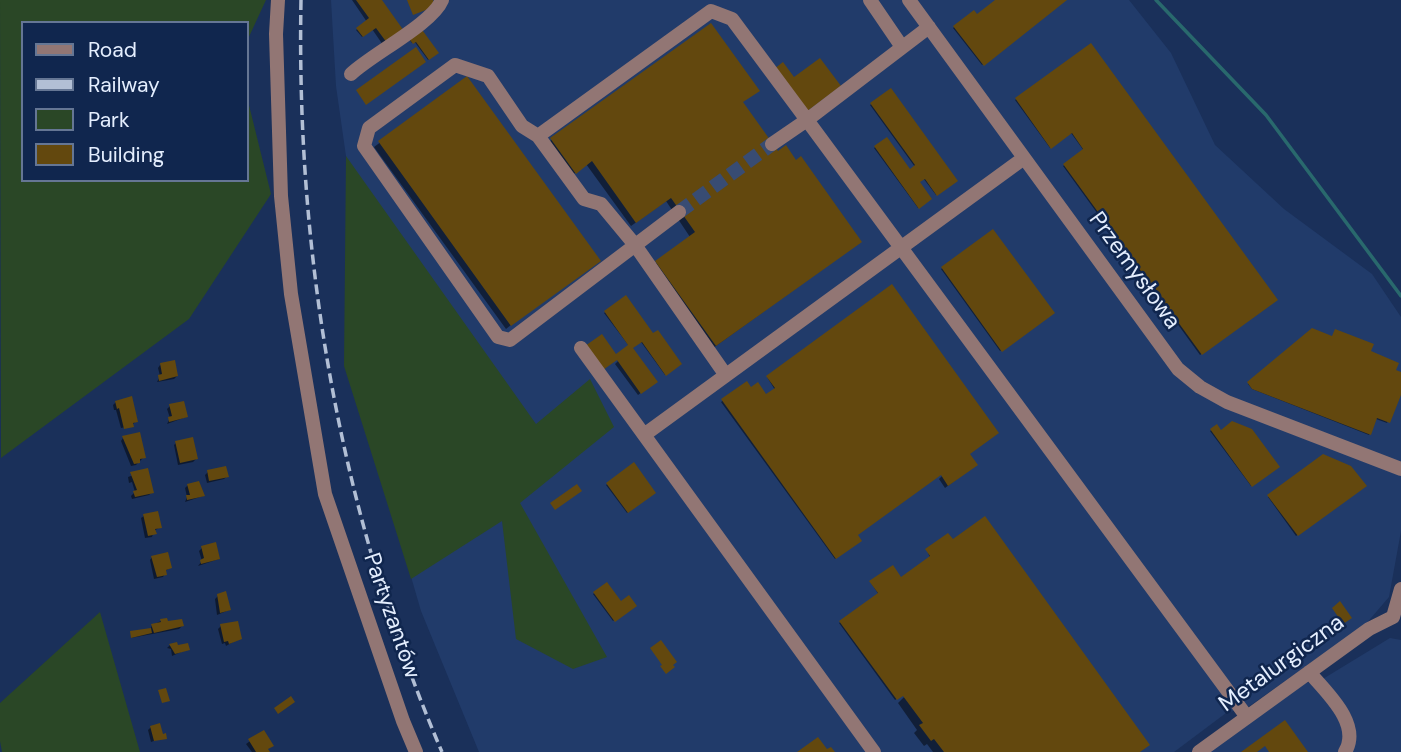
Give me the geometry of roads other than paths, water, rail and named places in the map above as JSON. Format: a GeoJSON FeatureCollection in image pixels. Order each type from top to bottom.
{"type":"FeatureCollection","features":[{"type":"Feature","properties":{"kind":"street","name":"Partyzantów"},"geometry":{"type":"LineString","coordinates":[[278,0],[276,34],[283,208],[291,294],[325,494],[416,752]]}},
{"type":"Feature","properties":{"kind":"street"},"geometry":{"type":"LineString","coordinates":[[351,74],[438,8],[442,0]]}},
{"type":"Feature","properties":{"kind":"street"},"geometry":{"type":"LineString","coordinates":[[870,0],[902,47]]}},
{"type":"Feature","properties":{"kind":"street","name":"Przemysłowa"},"geometry":{"type":"LineString","coordinates":[[909,0],[1165,353],[1188,378],[1227,402],[1401,469]]}},
{"type":"Feature","properties":{"kind":"street"},"geometry":{"type":"LineString","coordinates":[[538,136],[711,11],[732,19],[1247,717]]}},
{"type":"Feature","properties":{"kind":"street"},"geometry":{"type":"LineString","coordinates":[[772,144],[929,27]]}},
{"type":"Feature","properties":{"kind":"street"},"geometry":{"type":"LineString","coordinates":[[679,212],[635,245],[510,340],[499,337],[365,146],[369,128],[455,65],[488,76],[523,126],[538,136],[584,199],[601,204],[635,245],[725,374]]}},
{"type":"Feature","properties":{"kind":"street"},"geometry":{"type":"LineString","coordinates":[[644,435],[1024,158]]}},
{"type":"Feature","properties":{"kind":"street"},"geometry":{"type":"LineString","coordinates":[[581,348],[874,752]]}},
{"type":"Feature","properties":{"kind":"street"},"geometry":{"type":"LineString","coordinates":[[1397,621],[1401,589]]}},
{"type":"Feature","properties":{"kind":"street","name":"Metalurgiczna"},"geometry":{"type":"LineString","coordinates":[[1199,752],[1369,629],[1397,621]]}},
{"type":"Feature","properties":{"kind":"street"},"geometry":{"type":"LineString","coordinates":[[1309,672],[1334,702],[1347,723],[1349,735],[1345,752]]}},
{"type":"Feature","properties":{"kind":"waterway"},"geometry":{"type":"LineString","coordinates":[[1156,0],[1266,115],[1401,296]]}},
{"type":"Feature","properties":{"kind":"tunnel"},"geometry":{"type":"LineString","coordinates":[[679,212],[772,144]]}},
{"type":"Feature","properties":{"kind":"railway"},"geometry":{"type":"LineString","coordinates":[[301,0],[301,96],[307,193],[331,384],[351,478],[376,571],[406,662],[442,752]]}}]}
